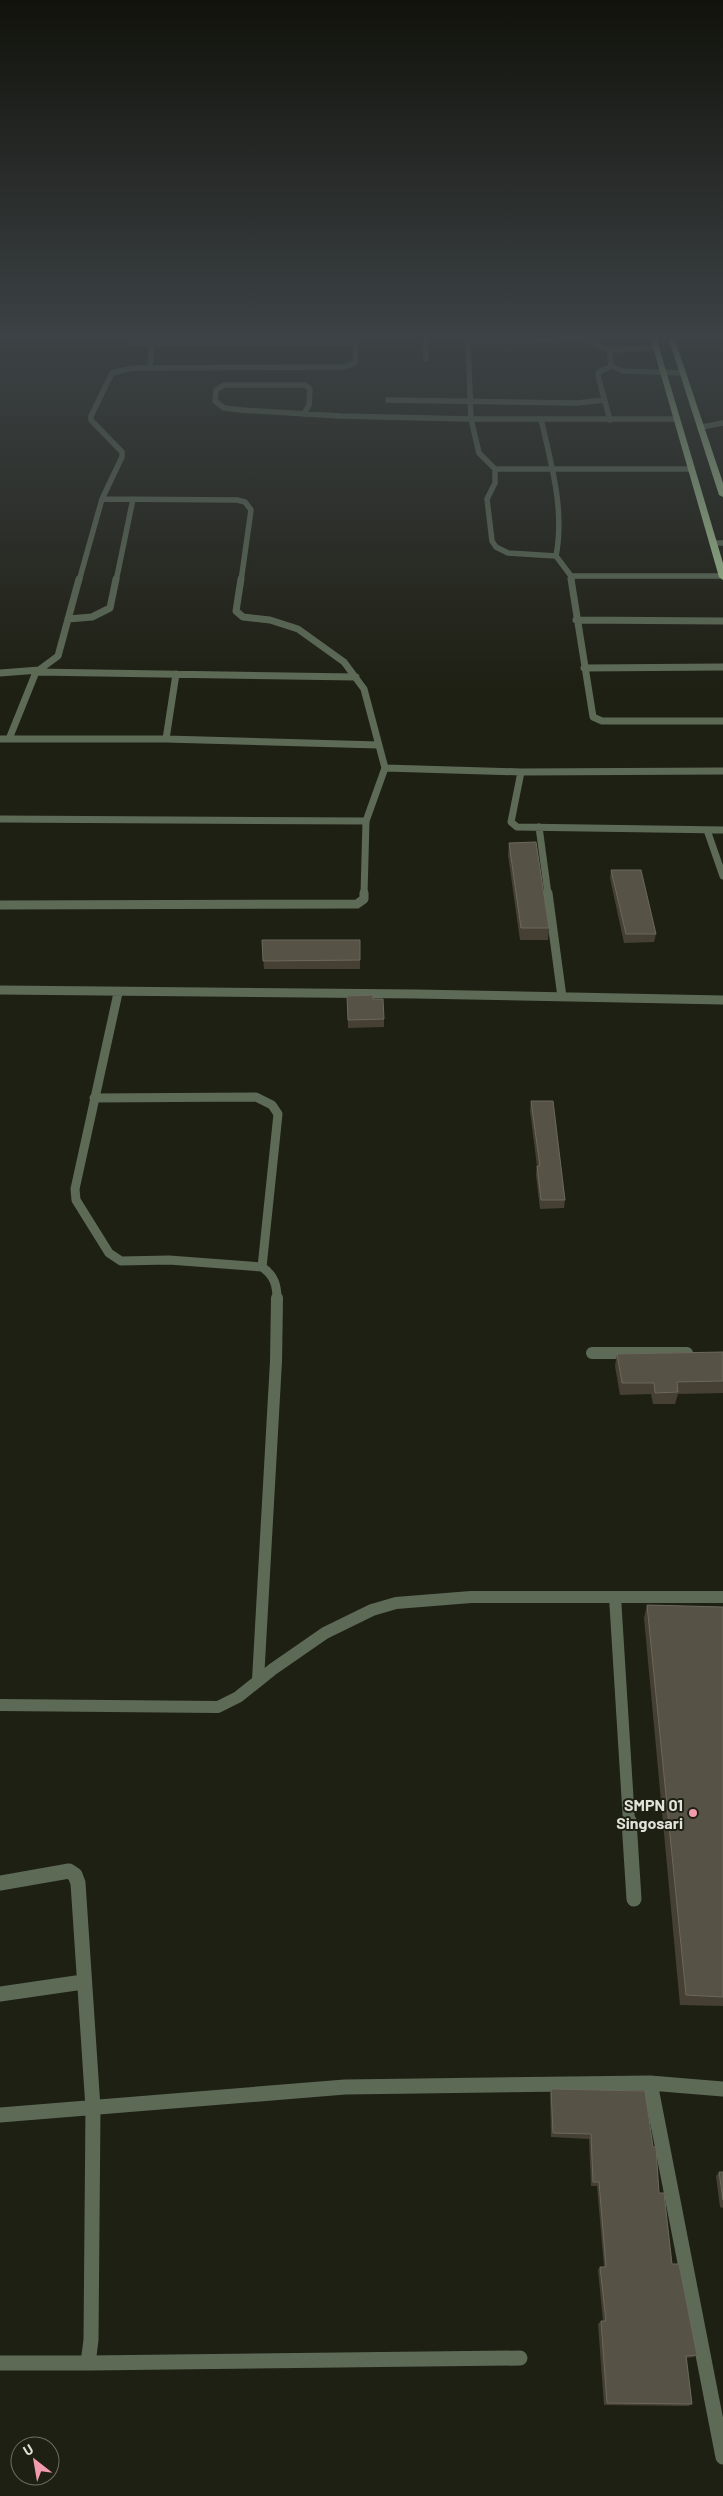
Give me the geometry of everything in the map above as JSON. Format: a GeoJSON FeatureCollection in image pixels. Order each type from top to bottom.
{"type":"FeatureCollection","features":[{"type":"Feature","properties":{"kind":"highway"},"geometry":{"type":"LineString","coordinates":[[696,453],[723,495]]}},
{"type":"Feature","properties":{"kind":"highway"},"geometry":{"type":"LineString","coordinates":[[700,453],[699,459],[690,469],[723,576]]}},
{"type":"Feature","properties":{"kind":"street"},"geometry":{"type":"LineString","coordinates":[[9,739],[36,672],[49,666],[58,656],[102,498],[122,453]]}},
{"type":"Feature","properties":{"kind":"street"},"geometry":{"type":"LineString","coordinates":[[477,453],[481,459],[495,469],[690,469]]}},
{"type":"Feature","properties":{"kind":"street"},"geometry":{"type":"LineString","coordinates":[[548,453],[559,527],[559,546],[556,556]]}},
{"type":"Feature","properties":{"kind":"street"},"geometry":{"type":"LineString","coordinates":[[495,469],[496,483],[487,499],[492,541],[496,547],[508,553],[556,556],[561,560],[571,576],[576,620],[593,717],[602,721],[723,722]]}},
{"type":"Feature","properties":{"kind":"street"},"geometry":{"type":"LineString","coordinates":[[0,905],[357,904],[364,899],[366,821],[384,768],[364,689],[344,662],[298,628],[270,620],[243,618],[236,611],[250,510],[245,502],[237,500],[102,498]]}},
{"type":"Feature","properties":{"kind":"street"},"geometry":{"type":"LineString","coordinates":[[68,619],[92,617],[110,608],[133,499]]}},
{"type":"Feature","properties":{"kind":"street"},"geometry":{"type":"LineString","coordinates":[[714,543],[723,542]]}},
{"type":"Feature","properties":{"kind":"street"},"geometry":{"type":"LineString","coordinates":[[571,576],[723,576]]}},
{"type":"Feature","properties":{"kind":"street"},"geometry":{"type":"LineString","coordinates":[[576,620],[723,621]]}},
{"type":"Feature","properties":{"kind":"street"},"geometry":{"type":"LineString","coordinates":[[584,668],[723,667]]}},
{"type":"Feature","properties":{"kind":"street"},"geometry":{"type":"LineString","coordinates":[[0,673],[356,677]]}},
{"type":"Feature","properties":{"kind":"street"},"geometry":{"type":"LineString","coordinates":[[166,739],[176,674]]}},
{"type":"Feature","properties":{"kind":"street"},"geometry":{"type":"LineString","coordinates":[[0,739],[166,739],[378,744]]}},
{"type":"Feature","properties":{"kind":"street"},"geometry":{"type":"LineString","coordinates":[[384,768],[521,772],[723,771]]}},
{"type":"Feature","properties":{"kind":"street"},"geometry":{"type":"LineString","coordinates":[[521,772],[512,822],[517,827],[723,830]]}},
{"type":"Feature","properties":{"kind":"street"},"geometry":{"type":"LineString","coordinates":[[0,819],[366,821]]}},
{"type":"Feature","properties":{"kind":"street"},"geometry":{"type":"LineString","coordinates":[[538,827],[562,997]]}},
{"type":"Feature","properties":{"kind":"street"},"geometry":{"type":"LineString","coordinates":[[707,830],[723,876]]}},
{"type":"Feature","properties":{"kind":"street"},"geometry":{"type":"LineString","coordinates":[[0,990],[118,993],[416,994],[723,1000]]}},
{"type":"Feature","properties":{"kind":"street"},"geometry":{"type":"LineString","coordinates":[[118,993],[75,1189],[76,1200],[114,1258],[121,1261],[169,1260],[262,1267],[270,1272],[277,1287],[276,1360],[258,1680]]}},
{"type":"Feature","properties":{"kind":"street"},"geometry":{"type":"LineString","coordinates":[[94,1098],[256,1096],[272,1105],[278,1114],[262,1267]]}},
{"type":"Feature","properties":{"kind":"street"},"geometry":{"type":"LineString","coordinates":[[592,1353],[695,1354]]}},
{"type":"Feature","properties":{"kind":"street"},"geometry":{"type":"LineString","coordinates":[[0,1705],[218,1707],[238,1697],[258,1680],[325,1633],[372,1610],[396,1604],[472,1596],[723,1598]]}},
{"type":"Feature","properties":{"kind":"street"},"geometry":{"type":"LineString","coordinates":[[614,1597],[634,1899]]}},
{"type":"Feature","properties":{"kind":"street"},"geometry":{"type":"LineString","coordinates":[[0,1883],[69,1871],[75,1874],[78,1883],[83,1982],[93,2108],[91,2340],[88,2363]]}},
{"type":"Feature","properties":{"kind":"street"},"geometry":{"type":"LineString","coordinates":[[0,1994],[83,1982]]}},
{"type":"Feature","properties":{"kind":"street"},"geometry":{"type":"LineString","coordinates":[[650,2083],[723,2457]]}},
{"type":"Feature","properties":{"kind":"street"},"geometry":{"type":"LineString","coordinates":[[0,2115],[345,2087],[650,2083],[723,2089]]}},
{"type":"Feature","properties":{"kind":"street"},"geometry":{"type":"LineString","coordinates":[[0,2363],[520,2358]]}},
{"type":"Feature","properties":{"kind":"building"},"geometry":{"type":"Polygon","coordinates":[[[536,842],[549,928],[521,928],[509,843],[536,842]]]}},
{"type":"Feature","properties":{"kind":"building"},"geometry":{"type":"Polygon","coordinates":[[[611,870],[641,870],[656,934],[626,934],[611,870]]]}},
{"type":"Feature","properties":{"kind":"building"},"geometry":{"type":"Polygon","coordinates":[[[262,940],[360,940],[360,960],[263,961],[262,940]]]}},
{"type":"Feature","properties":{"kind":"building"},"geometry":{"type":"Polygon","coordinates":[[[373,995],[373,999],[383,999],[384,1019],[348,1020],[347,996],[373,995]]]}},
{"type":"Feature","properties":{"kind":"building"},"geometry":{"type":"Polygon","coordinates":[[[531,1101],[553,1101],[565,1200],[541,1200],[537,1166],[540,1166],[531,1101]]]}},
{"type":"Feature","properties":{"kind":"building"},"geometry":{"type":"Polygon","coordinates":[[[723,1352],[723,1381],[677,1382],[678,1392],[655,1393],[654,1383],[622,1383],[617,1354],[723,1352]]]}},
{"type":"Feature","properties":{"kind":"building","name":"SMPN 01 Singosari"},"geometry":{"type":"Polygon","coordinates":[[[647,1605],[723,1607],[723,1997],[686,1995],[647,1605]]]}},
{"type":"Feature","properties":{"kind":"building"},"geometry":{"type":"Polygon","coordinates":[[[551,2089],[645,2091],[653,2147],[656,2147],[659,2193],[664,2193],[672,2264],[679,2264],[697,2355],[686,2356],[692,2404],[607,2403],[601,2321],[606,2321],[600,2267],[606,2267],[599,2182],[593,2182],[591,2134],[553,2133],[551,2089]]]}},
{"type":"Feature","properties":{"kind":"building"},"geometry":{"type":"Polygon","coordinates":[[[719,2172],[723,2172],[723,2200],[719,2172]]]}},
{"type":"Feature","properties":{"kind":"place","name":"SMPN 01 Singosari"},"geometry":{"type":"Point","coordinates":[693,1813]}}]}
